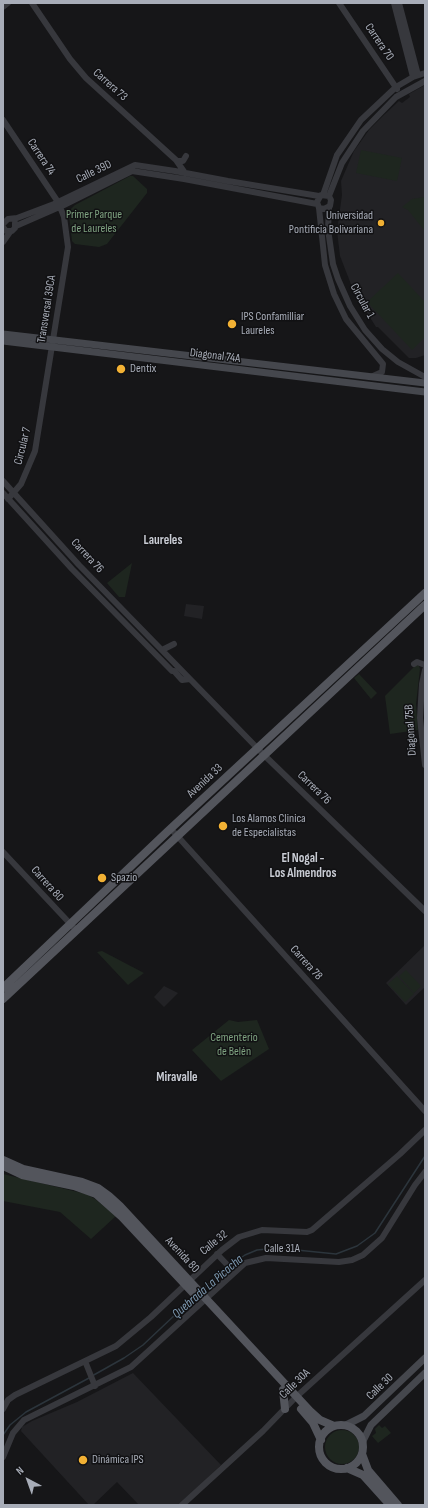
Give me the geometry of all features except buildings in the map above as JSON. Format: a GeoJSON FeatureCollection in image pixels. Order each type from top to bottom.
{"type":"FeatureCollection","features":[{"type":"Feature","properties":{"kind":"main road","name":"Diagonal 74A"},"geometry":{"type":"LineString","coordinates":[[3,334],[52,343],[425,392]]}},
{"type":"Feature","properties":{"kind":"main road","name":"Diagonal 74A"},"geometry":{"type":"LineString","coordinates":[[3,342],[52,343],[425,383]]}},
{"type":"Feature","properties":{"kind":"main road","name":"Avenida 33"},"geometry":{"type":"LineString","coordinates":[[3,999],[177,836],[260,752],[425,593]]}},
{"type":"Feature","properties":{"kind":"main road","name":"Avenida 33"},"geometry":{"type":"LineString","coordinates":[[3,988],[171,829],[425,605]]}},
{"type":"Feature","properties":{"kind":"main road","name":"Avenida 80"},"geometry":{"type":"LineString","coordinates":[[3,1160],[23,1169],[72,1179],[103,1192],[120,1206],[294,1398],[310,1419],[321,1440]]}},
{"type":"Feature","properties":{"kind":"main road","name":"Avenida 80"},"geometry":{"type":"LineString","coordinates":[[3,1166],[22,1175],[74,1186],[96,1194],[122,1217],[190,1285]]}},
{"type":"Feature","properties":{"kind":"main road","name":"Avenida 80"},"geometry":{"type":"LineString","coordinates":[[202,1298],[284,1390],[316,1417],[334,1426]]}},
{"type":"Feature","properties":{"kind":"main road","name":"Calle 30"},"geometry":{"type":"LineString","coordinates":[[346,1425],[364,1416],[425,1358]]}},
{"type":"Feature","properties":{"kind":"main road","name":"Calle 30"},"geometry":{"type":"LineString","coordinates":[[363,1441],[371,1425],[425,1374]]}},
{"type":"Feature","properties":{"kind":"main road"},"geometry":{"type":"LineString","coordinates":[[284,1390],[285,1409]]}},
{"type":"Feature","properties":{"kind":"main road"},"geometry":{"type":"LineString","coordinates":[[390,1505],[363,1475],[347,1468],[334,1468],[326,1462],[320,1453],[321,1440],[326,1432],[334,1426],[346,1425],[356,1431],[363,1441],[362,1454],[368,1470],[398,1505]]}},
{"type":"Feature","properties":{"kind":"main road"},"geometry":{"type":"LineString","coordinates":[[347,1468],[356,1463],[362,1454]]}},
{"type":"Feature","properties":{"kind":"street"},"geometry":{"type":"LineString","coordinates":[[3,7],[8,3]]}},
{"type":"Feature","properties":{"kind":"street","name":"Carrera 73"},"geometry":{"type":"LineString","coordinates":[[32,3],[70,59],[86,78],[178,161],[186,175]]}},
{"type":"Feature","properties":{"kind":"street","name":"Carrera 70"},"geometry":{"type":"LineString","coordinates":[[339,3],[400,94]]}},
{"type":"Feature","properties":{"kind":"street"},"geometry":{"type":"LineString","coordinates":[[394,3],[415,76]]}},
{"type":"Feature","properties":{"kind":"street"},"geometry":{"type":"LineString","coordinates":[[399,3],[415,76]]}},
{"type":"Feature","properties":{"kind":"street"},"geometry":{"type":"LineString","coordinates":[[324,196],[335,160],[349,135],[364,116],[396,87],[415,76],[425,73]]}},
{"type":"Feature","properties":{"kind":"street"},"geometry":{"type":"LineString","coordinates":[[324,196],[356,140],[368,125],[400,94],[425,81]]}},
{"type":"Feature","properties":{"kind":"street","name":"Carrera 74"},"geometry":{"type":"LineString","coordinates":[[3,120],[59,204]]}},
{"type":"Feature","properties":{"kind":"street"},"geometry":{"type":"LineString","coordinates":[[178,161],[183,161],[186,156]]}},
{"type":"Feature","properties":{"kind":"street","name":"Calle 39D"},"geometry":{"type":"LineString","coordinates":[[3,224],[5,220],[59,204],[132,171],[186,175]]}},
{"type":"Feature","properties":{"kind":"street"},"geometry":{"type":"LineString","coordinates":[[186,175],[324,196]]}},
{"type":"Feature","properties":{"kind":"street"},"geometry":{"type":"LineString","coordinates":[[186,175],[318,206],[324,209],[329,208]]}},
{"type":"Feature","properties":{"kind":"street","name":"Circular 1"},"geometry":{"type":"LineString","coordinates":[[371,377],[382,372],[384,364],[346,319],[334,294],[322,251],[318,206],[324,196],[332,202],[329,208],[330,250],[344,295],[372,338],[398,362],[425,376]]}},
{"type":"Feature","properties":{"kind":"street","name":"Calle 39D"},"geometry":{"type":"LineString","coordinates":[[16,226],[48,212],[59,204]]}},
{"type":"Feature","properties":{"kind":"street","name":"Transversal 39CA"},"geometry":{"type":"LineString","coordinates":[[41,416],[68,247],[65,223],[59,204]]}},
{"type":"Feature","properties":{"kind":"street"},"geometry":{"type":"LineString","coordinates":[[48,212],[57,215],[65,223]]}},
{"type":"Feature","properties":{"kind":"street"},"geometry":{"type":"LineString","coordinates":[[3,242],[16,226],[15,222],[11,219]]}},
{"type":"Feature","properties":{"kind":"street"},"geometry":{"type":"LineString","coordinates":[[3,228],[10,232]]}},
{"type":"Feature","properties":{"kind":"street"},"geometry":{"type":"LineString","coordinates":[[334,294],[344,295]]}},
{"type":"Feature","properties":{"kind":"street"},"geometry":{"type":"LineString","coordinates":[[365,343],[372,338]]}},
{"type":"Feature","properties":{"kind":"street","name":"Circular 7"},"geometry":{"type":"LineString","coordinates":[[8,499],[14,494],[21,484],[32,463],[38,440],[41,416]]}},
{"type":"Feature","properties":{"kind":"street","name":"Carrera 76"},"geometry":{"type":"LineString","coordinates":[[3,481],[79,565],[260,752],[425,911]]}},
{"type":"Feature","properties":{"kind":"street","name":"Carrera 76"},"geometry":{"type":"LineString","coordinates":[[3,493],[72,569],[182,680],[190,679]]}},
{"type":"Feature","properties":{"kind":"street"},"geometry":{"type":"LineString","coordinates":[[162,650],[174,644]]}},
{"type":"Feature","properties":{"kind":"street"},"geometry":{"type":"LineString","coordinates":[[414,664],[417,662],[425,665]]}},
{"type":"Feature","properties":{"kind":"street","name":"Diagonal 75B"},"geometry":{"type":"LineString","coordinates":[[425,670],[422,684],[420,718],[425,765]]}},
{"type":"Feature","properties":{"kind":"street","name":"Carrera 78"},"geometry":{"type":"LineString","coordinates":[[171,829],[425,1111]]}},
{"type":"Feature","properties":{"kind":"street","name":"Carrera 80"},"geometry":{"type":"LineString","coordinates":[[3,852],[76,930]]}},
{"type":"Feature","properties":{"kind":"street","name":"Calle 32"},"geometry":{"type":"LineString","coordinates":[[3,1409],[8,1400],[15,1395],[86,1363],[116,1346],[190,1285],[217,1254],[239,1238],[262,1230],[307,1232],[312,1230],[400,1154],[425,1130]]}},
{"type":"Feature","properties":{"kind":"street","name":"Calle 31A"},"geometry":{"type":"LineString","coordinates":[[3,1458],[13,1433],[24,1420],[131,1367],[157,1345],[230,1268],[249,1261],[266,1258],[339,1262],[352,1260],[363,1255],[382,1238],[415,1185],[425,1172]]}},
{"type":"Feature","properties":{"kind":"street"},"geometry":{"type":"LineString","coordinates":[[217,1254],[230,1268]]}},
{"type":"Feature","properties":{"kind":"street","name":"Calle 30A"},"geometry":{"type":"LineString","coordinates":[[182,1505],[285,1409],[294,1398],[425,1280]]}},
{"type":"Feature","properties":{"kind":"street"},"geometry":{"type":"LineString","coordinates":[[86,1363],[95,1385]]}},
{"type":"Feature","properties":{"kind":"shaded area","name":"Universidad Pontificia Bolivariana"},"geometry":{"type":"Polygon","coordinates":[[[425,85],[425,355],[416,358],[409,358],[378,327],[376,327],[354,292],[340,256],[337,231],[342,195],[341,181],[354,151],[369,130],[385,114],[399,101],[402,103],[410,97],[409,94],[425,85]]]}},
{"type":"Feature","properties":{"kind":"shaded area"},"geometry":{"type":"Polygon","coordinates":[[[186,604],[204,606],[202,619],[184,616],[186,604]]]}},
{"type":"Feature","properties":{"kind":"shaded area"},"geometry":{"type":"Polygon","coordinates":[[[425,945],[425,987],[406,1005],[386,983],[425,945]]]}},
{"type":"Feature","properties":{"kind":"shaded area"},"geometry":{"type":"Polygon","coordinates":[[[164,986],[178,993],[164,1007],[154,997],[164,986]]]}},
{"type":"Feature","properties":{"kind":"shaded area"},"geometry":{"type":"Polygon","coordinates":[[[133,1373],[221,1465],[180,1505],[139,1505],[117,1482],[93,1505],[89,1505],[21,1431],[22,1427],[32,1421],[77,1402],[133,1373]]]}},
{"type":"Feature","properties":{"kind":"green space"},"geometry":{"type":"Polygon","coordinates":[[[361,150],[402,158],[397,181],[356,173],[361,150]]]}},
{"type":"Feature","properties":{"kind":"green space","name":"Primer Parque de Laureles"},"geometry":{"type":"Polygon","coordinates":[[[130,176],[133,176],[147,189],[147,193],[107,244],[99,247],[75,244],[72,241],[69,215],[71,209],[75,205],[130,176]]]}},
{"type":"Feature","properties":{"kind":"green space"},"geometry":{"type":"Polygon","coordinates":[[[425,197],[424,230],[408,210],[402,207],[412,199],[425,197]]]}},
{"type":"Feature","properties":{"kind":"green space"},"geometry":{"type":"Polygon","coordinates":[[[398,273],[425,302],[425,337],[412,350],[367,302],[398,273]]]}},
{"type":"Feature","properties":{"kind":"green space"},"geometry":{"type":"Polygon","coordinates":[[[132,563],[125,597],[119,597],[107,583],[132,563]]]}},
{"type":"Feature","properties":{"kind":"green space"},"geometry":{"type":"Polygon","coordinates":[[[416,665],[419,666],[420,669],[416,704],[418,730],[390,734],[385,696],[416,665]]]}},
{"type":"Feature","properties":{"kind":"green space"},"geometry":{"type":"Polygon","coordinates":[[[359,674],[377,693],[371,699],[354,678],[359,674]]]}},
{"type":"Feature","properties":{"kind":"green space"},"geometry":{"type":"Polygon","coordinates":[[[102,951],[144,973],[128,985],[97,952],[102,951]]]}},
{"type":"Feature","properties":{"kind":"green space"},"geometry":{"type":"Polygon","coordinates":[[[406,970],[421,986],[414,993],[399,976],[406,970]]]}},
{"type":"Feature","properties":{"kind":"green space"},"geometry":{"type":"Polygon","coordinates":[[[397,976],[414,994],[405,1002],[388,984],[397,976]]]}},
{"type":"Feature","properties":{"kind":"green space","name":"Cementerio de Belén"},"geometry":{"type":"Polygon","coordinates":[[[229,1020],[238,1022],[257,1020],[269,1049],[221,1081],[192,1050],[229,1020]]]}},
{"type":"Feature","properties":{"kind":"green space"},"geometry":{"type":"Polygon","coordinates":[[[3,1174],[86,1194],[95,1199],[116,1216],[91,1239],[60,1212],[3,1201],[3,1174]]]}},
{"type":"Feature","properties":{"kind":"green space"},"geometry":{"type":"Polygon","coordinates":[[[379,1425],[382,1428],[385,1426],[391,1433],[378,1443],[372,1436],[376,1433],[375,1429],[379,1425]]]}},
{"type":"Feature","properties":{"kind":"green space"},"geometry":{"type":"Polygon","coordinates":[[[339,1430],[345,1430],[354,1435],[358,1441],[358,1453],[354,1459],[345,1464],[339,1464],[330,1459],[325,1450],[325,1444],[330,1435],[339,1430]]]}},
{"type":"Feature","properties":{"kind":"waterway","name":"Quebrada La Picacha"},"geometry":{"type":"LineString","coordinates":[[230,1265],[245,1255],[257,1250],[277,1248],[336,1254],[357,1246],[375,1233],[425,1156]]}},
{"type":"Feature","properties":{"kind":"waterway","name":"Quebrada La Picacha"},"geometry":{"type":"LineString","coordinates":[[202,1290],[227,1267]]}},
{"type":"Feature","properties":{"kind":"waterway","name":"Quebrada La Picacha"},"geometry":{"type":"LineString","coordinates":[[92,1376],[124,1358],[143,1345],[194,1297]]}},
{"type":"Feature","properties":{"kind":"waterway","name":"Quebrada La Picacha"},"geometry":{"type":"LineString","coordinates":[[3,1435],[10,1425],[26,1412],[89,1378]]}},
{"type":"Feature","properties":{"kind":"place","name":"Universidad Pontificia Bolivariana"},"geometry":{"type":"Point","coordinates":[381,223]}},
{"type":"Feature","properties":{"kind":"place","name":"IPS Confamilliar Laureles"},"geometry":{"type":"Point","coordinates":[232,324]}},
{"type":"Feature","properties":{"kind":"place","name":"Dentix"},"geometry":{"type":"Point","coordinates":[121,369]}},
{"type":"Feature","properties":{"kind":"place","name":"Los Alamos Clinica de Especialistas"},"geometry":{"type":"Point","coordinates":[223,826]}},
{"type":"Feature","properties":{"kind":"place","name":"Spazio"},"geometry":{"type":"Point","coordinates":[102,878]}},
{"type":"Feature","properties":{"kind":"place","name":"Dinámica IPS"},"geometry":{"type":"Point","coordinates":[83,1460]}},
{"type":"Feature","properties":{"kind":"district","name":"Laureles"},"geometry":{"type":"Point","coordinates":[163,541]}},
{"type":"Feature","properties":{"kind":"district","name":"El Nogal - Los Almendros"},"geometry":{"type":"Point","coordinates":[303,866]}},
{"type":"Feature","properties":{"kind":"district","name":"Miravalle"},"geometry":{"type":"Point","coordinates":[177,1078]}}]}
